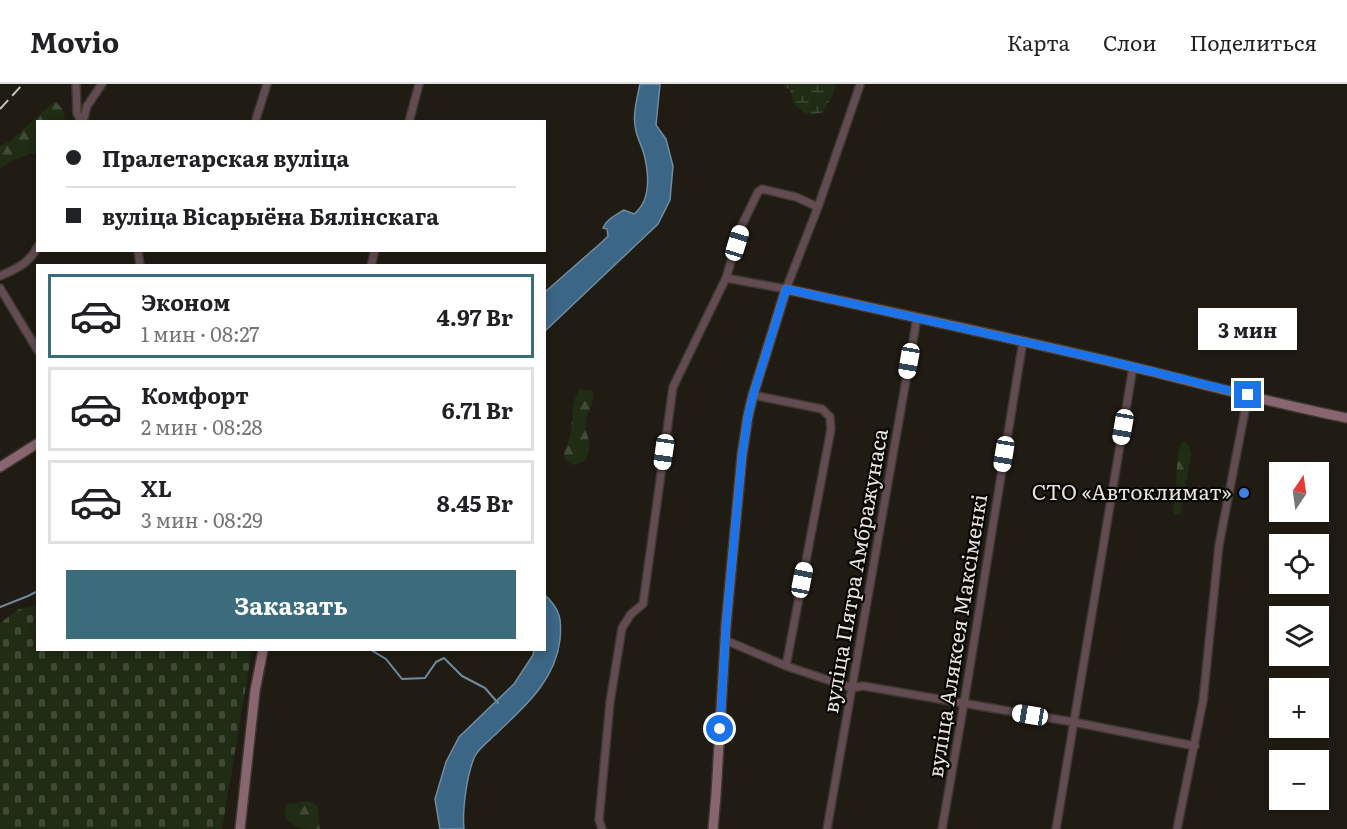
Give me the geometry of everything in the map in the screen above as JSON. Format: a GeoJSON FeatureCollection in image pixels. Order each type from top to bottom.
{"type":"FeatureCollection","features":[{"type":"Feature","properties":{"kind":"street"},"geometry":{"type":"LineString","coordinates":[[76,84],[77,113],[81,120]]}},
{"type":"Feature","properties":{"kind":"street"},"geometry":{"type":"LineString","coordinates":[[83,120],[87,106],[102,84]]}},
{"type":"Feature","properties":{"kind":"street"},"geometry":{"type":"LineString","coordinates":[[256,118],[267,84]]}},
{"type":"Feature","properties":{"kind":"street"},"geometry":{"type":"LineString","coordinates":[[410,120],[419,84]]}},
{"type":"Feature","properties":{"kind":"street"},"geometry":{"type":"LineString","coordinates":[[713,829],[725,640],[742,455],[748,416],[786,289],[818,207],[860,85]]}},
{"type":"Feature","properties":{"kind":"street"},"geometry":{"type":"LineString","coordinates":[[602,829],[599,820],[610,702],[622,628],[631,614],[643,604],[673,387],[726,278],[742,225],[758,192],[762,189],[796,197],[818,207]]}},
{"type":"Feature","properties":{"kind":"street"},"geometry":{"type":"LineString","coordinates":[[0,276],[27,261],[36,249]]}},
{"type":"Feature","properties":{"kind":"street"},"geometry":{"type":"LineString","coordinates":[[726,278],[1023,341],[1347,418]]}},
{"type":"Feature","properties":{"kind":"street"},"geometry":{"type":"LineString","coordinates":[[0,288],[36,348]]}},
{"type":"Feature","properties":{"kind":"street","name":"вуліца Пятра Амбражунаса"},"geometry":{"type":"LineString","coordinates":[[827,829],[917,318]]}},
{"type":"Feature","properties":{"kind":"street","name":"вуліца Аляксея Максіменкі"},"geometry":{"type":"LineString","coordinates":[[942,829],[1023,341]]}},
{"type":"Feature","properties":{"kind":"street"},"geometry":{"type":"LineString","coordinates":[[1056,829],[1133,367]]}},
{"type":"Feature","properties":{"kind":"street"},"geometry":{"type":"LineString","coordinates":[[753,395],[822,409],[830,417],[831,429],[786,666]]}},
{"type":"Feature","properties":{"kind":"street"},"geometry":{"type":"LineString","coordinates":[[1177,829],[1203,701],[1219,544],[1248,395]]}},
{"type":"Feature","properties":{"kind":"street"},"geometry":{"type":"LineString","coordinates":[[0,467],[36,444]]}},
{"type":"Feature","properties":{"kind":"street"},"geometry":{"type":"LineString","coordinates":[[725,640],[786,666],[852,688],[863,686],[1073,722],[1195,746]]}},
{"type":"Feature","properties":{"kind":"street"},"geometry":{"type":"LineString","coordinates":[[240,829],[253,703],[263,651]]}},
{"type":"Feature","properties":{"kind":"green space"},"geometry":{"type":"Polygon","coordinates":[[[782,84],[836,84],[823,112],[813,115],[803,112],[794,104],[790,90],[782,84]]]}},
{"type":"Feature","properties":{"kind":"green space"},"geometry":{"type":"Polygon","coordinates":[[[55,101],[64,111],[65,120],[36,120],[36,152],[10,161],[0,169],[0,146],[9,142],[55,101]]]}},
{"type":"Feature","properties":{"kind":"green space"},"geometry":{"type":"Polygon","coordinates":[[[580,389],[591,390],[593,394],[586,421],[589,451],[584,461],[573,465],[566,460],[564,452],[571,430],[575,400],[580,389]]]}},
{"type":"Feature","properties":{"kind":"green space"},"geometry":{"type":"Polygon","coordinates":[[[1184,442],[1189,446],[1191,455],[1181,513],[1178,515],[1174,514],[1173,504],[1178,454],[1181,443],[1184,442]]]}},
{"type":"Feature","properties":{"kind":"green space"},"geometry":{"type":"Polygon","coordinates":[[[36,606],[36,651],[252,651],[222,829],[0,829],[0,623],[19,609],[36,606]]]}},
{"type":"Feature","properties":{"kind":"green space"},"geometry":{"type":"Polygon","coordinates":[[[308,801],[318,806],[320,829],[298,827],[290,822],[284,813],[288,804],[308,801]]]}},
{"type":"Feature","properties":{"kind":"water"},"geometry":{"type":"Polygon","coordinates":[[[640,84],[660,84],[656,125],[666,139],[673,166],[670,200],[658,224],[546,330],[546,291],[608,236],[607,229],[603,228],[609,220],[624,210],[634,214],[640,209],[646,196],[647,173],[644,154],[636,131],[635,108],[640,84]]]}},
{"type":"Feature","properties":{"kind":"water"},"geometry":{"type":"Polygon","coordinates":[[[546,596],[557,610],[561,626],[557,655],[552,668],[528,703],[475,756],[466,792],[464,829],[440,829],[435,799],[446,762],[459,737],[514,684],[534,651],[546,651],[546,596]]]}},
{"type":"Feature","properties":{"kind":"waterway"},"geometry":{"type":"LineString","coordinates":[[0,607],[36,592]]}},
{"type":"Feature","properties":{"kind":"waterway"},"geometry":{"type":"LineString","coordinates":[[373,651],[386,659],[402,679],[425,678],[436,662],[444,658],[462,676],[485,688],[498,703]]}},
{"type":"Feature","properties":{"kind":"railway"},"geometry":{"type":"LineString","coordinates":[[0,109],[23,84]]}},
{"type":"Feature","properties":{"kind":"place","name":"СТО «Автоклимат»"},"geometry":{"type":"Point","coordinates":[1244,493]}},
{"type":"Feature","properties":{"kind":"route"},"geometry":{"type":"LineString","coordinates":[[720,729],[726,625],[742,455],[753,395],[786,289],[1105,360],[1248,395]]}}]}
